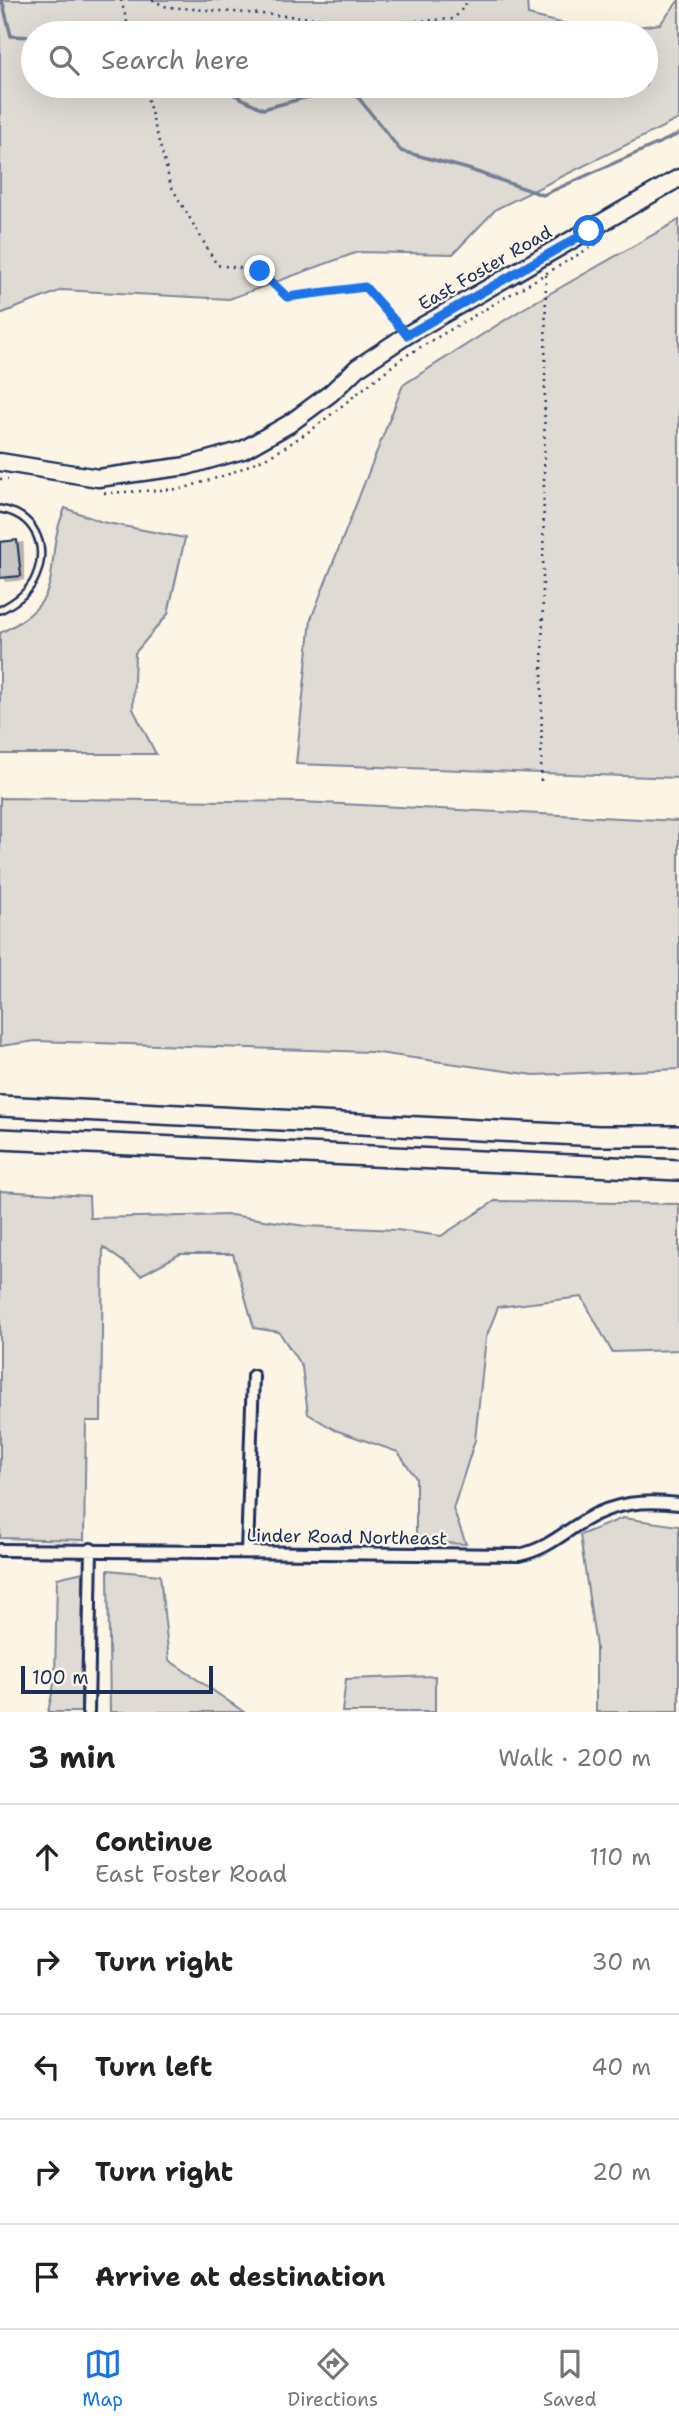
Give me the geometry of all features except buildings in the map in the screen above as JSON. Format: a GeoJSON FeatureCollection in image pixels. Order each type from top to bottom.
{"type":"FeatureCollection","features":[{"type":"Feature","properties":{"kind":"highway"},"geometry":{"type":"LineString","coordinates":[[0,1106],[599,1136],[679,1136]]}},
{"type":"Feature","properties":{"kind":"highway"},"geometry":{"type":"LineString","coordinates":[[599,1136],[679,1130]]}},
{"type":"Feature","properties":{"kind":"highway"},"geometry":{"type":"LineString","coordinates":[[0,1139],[679,1170]]}},
{"type":"Feature","properties":{"kind":"street","name":"East Foster Road"},"geometry":{"type":"LineString","coordinates":[[0,462],[98,478],[187,466],[243,450],[289,424],[331,393],[357,368],[407,335],[679,178]]}},
{"type":"Feature","properties":{"kind":"street"},"geometry":{"type":"LineString","coordinates":[[247,1552],[253,1376]]}},
{"type":"Feature","properties":{"kind":"street","name":"Linder Road Northeast"},"geometry":{"type":"LineString","coordinates":[[0,1550],[519,1555],[546,1547],[583,1521],[611,1508],[631,1503],[679,1504]]}},
{"type":"Feature","properties":{"kind":"street"},"geometry":{"type":"LineString","coordinates":[[88,1712],[91,1549]]}},
{"type":"Feature","properties":{"kind":"lane"},"geometry":{"type":"LineString","coordinates":[[0,509],[13,511],[29,520],[36,532],[39,553],[36,576],[21,598],[0,610]]}},
{"type":"Feature","properties":{"kind":"path"},"geometry":{"type":"LineString","coordinates":[[121,0],[127,21]]}},
{"type":"Feature","properties":{"kind":"path"},"geometry":{"type":"LineString","coordinates":[[152,0],[167,7],[355,21]]}},
{"type":"Feature","properties":{"kind":"path"},"geometry":{"type":"LineString","coordinates":[[418,21],[454,19],[469,0]]}},
{"type":"Feature","properties":{"kind":"path"},"geometry":{"type":"LineString","coordinates":[[147,98],[171,186],[217,265],[260,271],[287,297],[365,287],[407,335]]}},
{"type":"Feature","properties":{"kind":"path"},"geometry":{"type":"LineString","coordinates":[[541,781],[548,343],[546,256]]}},
{"type":"Feature","properties":{"kind":"shaded area"},"geometry":{"type":"Polygon","coordinates":[[[0,0],[527,0],[528,15],[552,21],[21,21],[21,98],[658,98],[658,24],[679,0],[679,119],[496,209],[453,254],[358,252],[229,299],[62,290],[0,314],[0,0]]]}},
{"type":"Feature","properties":{"kind":"shaded area"},"geometry":{"type":"Polygon","coordinates":[[[679,220],[679,778],[296,764],[311,619],[403,385],[521,310],[679,220]]]}},
{"type":"Feature","properties":{"kind":"shaded area"},"geometry":{"type":"Polygon","coordinates":[[[65,508],[102,522],[185,538],[168,614],[135,653],[133,709],[156,754],[0,754],[0,633],[23,620],[38,607],[46,593],[58,529],[65,508]]]}},
{"type":"Feature","properties":{"kind":"shaded area"},"geometry":{"type":"Polygon","coordinates":[[[0,798],[302,802],[679,821],[679,1069],[534,1075],[371,1052],[36,1041],[0,1046],[0,798]]]}},
{"type":"Feature","properties":{"kind":"shaded area"},"geometry":{"type":"Polygon","coordinates":[[[0,1191],[89,1196],[90,1218],[231,1215],[305,1226],[397,1230],[441,1236],[495,1201],[679,1204],[679,1350],[612,1352],[582,1297],[498,1307],[486,1338],[475,1440],[453,1509],[466,1544],[416,1542],[416,1478],[398,1452],[335,1430],[308,1414],[302,1367],[279,1332],[254,1328],[233,1254],[180,1254],[141,1275],[103,1247],[101,1421],[86,1421],[84,1540],[0,1538],[0,1191]]]}},
{"type":"Feature","properties":{"kind":"shaded area"},"geometry":{"type":"Polygon","coordinates":[[[623,1518],[679,1526],[679,1712],[596,1712],[596,1647],[580,1535],[623,1518]]]}},
{"type":"Feature","properties":{"kind":"shaded area"},"geometry":{"type":"Polygon","coordinates":[[[108,1570],[160,1575],[169,1660],[244,1712],[110,1712],[108,1570]]]}},
{"type":"Feature","properties":{"kind":"shaded area"},"geometry":{"type":"Polygon","coordinates":[[[83,1572],[81,1712],[48,1712],[55,1680],[57,1578],[83,1572]]]}},
{"type":"Feature","properties":{"kind":"shaded area"},"geometry":{"type":"Polygon","coordinates":[[[435,1676],[435,1712],[342,1712],[346,1679],[435,1676]]]}},
{"type":"Feature","properties":{"kind":"waterway"},"geometry":{"type":"LineString","coordinates":[[2,0],[11,36],[21,36]]}},
{"type":"Feature","properties":{"kind":"waterway"},"geometry":{"type":"LineString","coordinates":[[241,98],[263,109],[304,98]]}},
{"type":"Feature","properties":{"kind":"waterway"},"geometry":{"type":"LineString","coordinates":[[359,98],[401,151],[468,169],[543,195],[679,134]]}},
{"type":"Feature","properties":{"kind":"route"},"geometry":{"type":"LineString","coordinates":[[260,271],[287,297],[365,287],[407,335],[589,231]]}}]}
